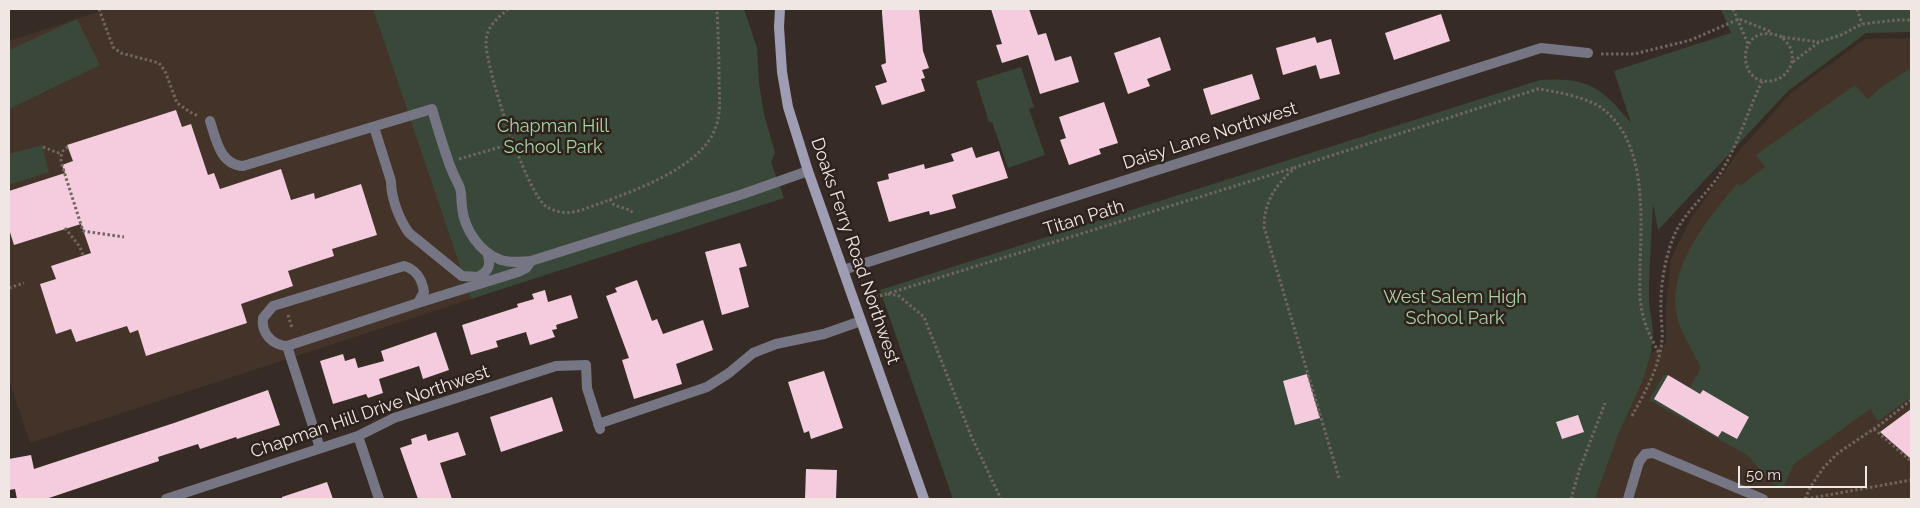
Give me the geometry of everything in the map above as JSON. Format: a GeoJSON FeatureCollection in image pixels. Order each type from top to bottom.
{"type":"FeatureCollection","features":[{"type":"Feature","properties":{"kind":"main road","name":"Doaks Ferry Road Northwest"},"geometry":{"type":"LineString","coordinates":[[780,9],[779,27],[782,72],[788,107],[808,170],[924,499]]}},
{"type":"Feature","properties":{"kind":"street","name":"Daisy Lane Northwest"},"geometry":{"type":"LineString","coordinates":[[843,270],[1541,48],[1588,54]]}},
{"type":"Feature","properties":{"kind":"street"},"geometry":{"type":"LineString","coordinates":[[210,121],[222,154],[235,166],[243,166],[432,109],[462,197],[462,207],[468,229],[487,252],[499,259],[511,262],[531,261],[743,194],[808,170]]}},
{"type":"Feature","properties":{"kind":"street"},"geometry":{"type":"LineString","coordinates":[[374,127],[391,181],[391,190],[403,225],[409,233],[462,276],[489,280]]}},
{"type":"Feature","properties":{"kind":"street"},"geometry":{"type":"LineString","coordinates":[[478,277],[484,274],[490,267],[487,252]]}},
{"type":"Feature","properties":{"kind":"street"},"geometry":{"type":"LineString","coordinates":[[418,303],[424,292],[420,277],[410,268],[404,266],[395,267],[284,303],[268,310],[262,323],[268,336],[277,344],[287,346],[518,272],[526,268],[531,261]]}},
{"type":"Feature","properties":{"kind":"street","name":"Chapman Hill Drive Northwest"},"geometry":{"type":"LineString","coordinates":[[167,499],[358,436],[394,418],[556,366],[586,365],[587,388],[599,427],[707,387],[729,373],[753,353],[776,344],[824,334],[861,321]]}},
{"type":"Feature","properties":{"kind":"street"},"geometry":{"type":"LineString","coordinates":[[287,346],[320,448]]}},
{"type":"Feature","properties":{"kind":"street"},"geometry":{"type":"LineString","coordinates":[[358,436],[379,499]]}},
{"type":"Feature","properties":{"kind":"street"},"geometry":{"type":"LineString","coordinates":[[1628,499],[1638,462],[1645,454],[1653,453],[1763,499]]}},
{"type":"Feature","properties":{"kind":"path"},"geometry":{"type":"LineString","coordinates":[[99,9],[113,47],[121,53],[159,63],[166,71],[177,104],[210,121]]}},
{"type":"Feature","properties":{"kind":"path"},"geometry":{"type":"LineString","coordinates":[[508,9],[493,22],[486,40],[487,60],[514,143],[533,189],[544,206],[559,212],[571,213],[626,194],[667,176],[700,152],[715,131],[721,108],[717,9]]}},
{"type":"Feature","properties":{"kind":"path"},"geometry":{"type":"LineString","coordinates":[[1733,9],[1739,19],[1748,44]]}},
{"type":"Feature","properties":{"kind":"path"},"geometry":{"type":"LineString","coordinates":[[1857,9],[1862,24]]}},
{"type":"Feature","properties":{"kind":"path"},"geometry":{"type":"LineString","coordinates":[[1588,54],[1634,54],[1691,40],[1739,19],[1782,37],[1819,42]]}},
{"type":"Feature","properties":{"kind":"path"},"geometry":{"type":"LineString","coordinates":[[1792,62],[1819,42],[1841,35],[1862,24],[1911,20]]}},
{"type":"Feature","properties":{"kind":"path"},"geometry":{"type":"LineString","coordinates":[[1772,32],[1761,34],[1748,44],[1744,53],[1745,66],[1753,77],[1762,81],[1772,81],[1780,78],[1788,71],[1792,62],[1792,50],[1782,37]]}},
{"type":"Feature","properties":{"kind":"path"},"geometry":{"type":"LineString","coordinates":[[1632,416],[1649,386],[1659,353],[1662,339],[1661,289],[1666,260],[1674,236],[1688,214],[1718,177],[1729,158],[1762,81]]}},
{"type":"Feature","properties":{"kind":"path","name":"Titan Path"},"geometry":{"type":"LineString","coordinates":[[855,303],[1296,167],[1538,89],[1564,94],[1602,108],[1621,128],[1634,158],[1637,174],[1641,226],[1642,310],[1650,336],[1659,353]]}},
{"type":"Feature","properties":{"kind":"path"},"geometry":{"type":"LineString","coordinates":[[449,163],[514,143]]}},
{"type":"Feature","properties":{"kind":"path"},"geometry":{"type":"LineString","coordinates":[[68,147],[61,154],[61,162],[83,230],[124,237]]}},
{"type":"Feature","properties":{"kind":"path"},"geometry":{"type":"LineString","coordinates":[[43,148],[61,154]]}},
{"type":"Feature","properties":{"kind":"path"},"geometry":{"type":"LineString","coordinates":[[1296,167],[1271,194],[1264,215],[1264,227],[1339,478]]}},
{"type":"Feature","properties":{"kind":"path"},"geometry":{"type":"LineString","coordinates":[[610,199],[614,205],[630,210],[634,214]]}},
{"type":"Feature","properties":{"kind":"path"},"geometry":{"type":"LineString","coordinates":[[65,228],[80,247],[83,255]]}},
{"type":"Feature","properties":{"kind":"path"},"geometry":{"type":"LineString","coordinates":[[9,288],[24,283]]}},
{"type":"Feature","properties":{"kind":"path"},"geometry":{"type":"LineString","coordinates":[[880,296],[886,294],[899,296],[924,317],[972,438],[1001,499]]}},
{"type":"Feature","properties":{"kind":"path"},"geometry":{"type":"LineString","coordinates":[[288,315],[292,328]]}},
{"type":"Feature","properties":{"kind":"path"},"geometry":{"type":"LineString","coordinates":[[1806,499],[1811,486],[1824,467],[1838,453],[1874,429],[1911,400]]}},
{"type":"Feature","properties":{"kind":"path"},"geometry":{"type":"LineString","coordinates":[[1571,499],[1579,471],[1605,403]]}},
{"type":"Feature","properties":{"kind":"path"},"geometry":{"type":"LineString","coordinates":[[1874,429],[1911,461]]}},
{"type":"Feature","properties":{"kind":"path"},"geometry":{"type":"LineString","coordinates":[[1806,499],[1911,480]]}},
{"type":"Feature","properties":{"kind":"shaded area"},"geometry":{"type":"Polygon","coordinates":[[[107,9],[373,9],[471,299],[30,443],[9,379],[9,41],[107,9]]]}},
{"type":"Feature","properties":{"kind":"shaded area"},"geometry":{"type":"Polygon","coordinates":[[[1911,38],[1911,499],[1595,499],[1618,435],[1643,380],[1651,353],[1666,344],[1666,305],[1671,259],[1690,220],[1739,151],[1791,93],[1865,39],[1911,38]]]}},
{"type":"Feature","properties":{"kind":"green space","name":"Chapman Hill School Park"},"geometry":{"type":"Polygon","coordinates":[[[373,9],[744,9],[757,48],[759,83],[764,114],[775,153],[771,162],[784,198],[471,299],[373,9]]]}},
{"type":"Feature","properties":{"kind":"green space","name":"West Salem High School Park"},"geometry":{"type":"Polygon","coordinates":[[[1721,9],[1911,9],[1911,32],[1866,33],[1788,91],[1658,230],[1653,203],[1649,281],[1649,303],[1653,331],[1651,353],[1643,380],[1618,435],[1595,499],[953,499],[880,290],[1540,80],[1570,80],[1592,87],[1611,101],[1631,123],[1614,71],[1731,33],[1721,9]]]}},
{"type":"Feature","properties":{"kind":"green space"},"geometry":{"type":"Polygon","coordinates":[[[77,19],[100,65],[9,109],[9,50],[77,19]]]}},
{"type":"Feature","properties":{"kind":"green space"},"geometry":{"type":"Polygon","coordinates":[[[1021,67],[1034,107],[1029,109],[1045,155],[1008,168],[992,122],[989,122],[976,81],[1021,67]]]}},
{"type":"Feature","properties":{"kind":"green space"},"geometry":{"type":"Polygon","coordinates":[[[1911,68],[1911,397],[1878,421],[1870,409],[1794,464],[1783,488],[1772,483],[1747,455],[1649,400],[1664,374],[1690,387],[1701,368],[1681,329],[1675,304],[1682,266],[1702,229],[1726,197],[1738,183],[1740,186],[1765,167],[1756,155],[1855,85],[1868,99],[1880,88],[1911,68]]]}},
{"type":"Feature","properties":{"kind":"green space"},"geometry":{"type":"Polygon","coordinates":[[[42,145],[49,172],[9,185],[9,154],[42,145]]]}},
{"type":"Feature","properties":{"kind":"building"},"geometry":{"type":"Polygon","coordinates":[[[919,9],[923,51],[929,68],[922,70],[925,78],[921,79],[925,91],[882,105],[875,86],[887,82],[881,65],[886,63],[882,10],[919,9]]]}},
{"type":"Feature","properties":{"kind":"building"},"geometry":{"type":"Polygon","coordinates":[[[991,9],[1029,9],[1038,35],[1046,33],[1055,61],[1071,56],[1079,82],[1040,94],[1028,55],[1002,63],[996,45],[1002,44],[991,9]]]}},
{"type":"Feature","properties":{"kind":"building"},"geometry":{"type":"Polygon","coordinates":[[[1441,14],[1450,41],[1394,60],[1385,33],[1441,14]]]}},
{"type":"Feature","properties":{"kind":"building"},"geometry":{"type":"Polygon","coordinates":[[[1160,37],[1171,70],[1147,79],[1150,86],[1128,94],[1114,53],[1160,37]]]}},
{"type":"Feature","properties":{"kind":"building"},"geometry":{"type":"Polygon","coordinates":[[[1315,37],[1317,43],[1331,39],[1340,74],[1320,79],[1316,65],[1283,75],[1276,48],[1315,37]]]}},
{"type":"Feature","properties":{"kind":"building"},"geometry":{"type":"Polygon","coordinates":[[[1252,74],[1260,99],[1211,115],[1203,89],[1252,74]]]}},
{"type":"Feature","properties":{"kind":"building"},"geometry":{"type":"Polygon","coordinates":[[[1104,102],[1118,143],[1099,149],[1101,154],[1069,165],[1060,140],[1066,138],[1059,117],[1104,102]]]}},
{"type":"Feature","properties":{"kind":"building"},"geometry":{"type":"Polygon","coordinates":[[[176,110],[182,127],[191,124],[208,175],[214,173],[220,189],[281,169],[291,200],[314,193],[315,199],[361,184],[377,235],[332,249],[334,256],[288,271],[293,286],[241,304],[247,323],[146,356],[138,330],[130,333],[127,326],[76,342],[71,329],[56,334],[40,284],[56,279],[51,266],[91,253],[81,224],[14,245],[9,229],[9,191],[65,173],[62,165],[73,161],[67,145],[176,110]]]}},
{"type":"Feature","properties":{"kind":"building"},"geometry":{"type":"Polygon","coordinates":[[[972,147],[976,158],[999,151],[1008,178],[952,195],[956,208],[930,215],[929,211],[889,222],[877,182],[889,179],[888,174],[924,164],[925,169],[954,161],[951,154],[972,147]]]}},
{"type":"Feature","properties":{"kind":"building"},"geometry":{"type":"Polygon","coordinates":[[[740,243],[747,266],[739,268],[749,307],[722,315],[705,252],[740,243]]]}},
{"type":"Feature","properties":{"kind":"building"},"geometry":{"type":"Polygon","coordinates":[[[637,280],[652,321],[657,319],[663,334],[703,320],[713,350],[676,364],[682,384],[634,399],[622,360],[629,358],[606,296],[617,292],[615,288],[637,280]]]}},
{"type":"Feature","properties":{"kind":"building"},"geometry":{"type":"Polygon","coordinates":[[[545,290],[548,302],[571,295],[578,318],[556,325],[557,329],[552,330],[555,337],[530,345],[526,332],[496,341],[498,347],[471,355],[462,325],[518,307],[517,304],[534,299],[532,294],[545,290]]]}},
{"type":"Feature","properties":{"kind":"building"},"geometry":{"type":"Polygon","coordinates":[[[436,332],[449,370],[423,379],[419,366],[379,379],[383,393],[368,398],[366,394],[333,404],[320,361],[343,354],[345,361],[355,358],[358,368],[384,361],[381,351],[436,332]]]}},
{"type":"Feature","properties":{"kind":"building"},"geometry":{"type":"Polygon","coordinates":[[[824,371],[843,428],[811,439],[809,431],[804,433],[788,382],[824,371]]]}},
{"type":"Feature","properties":{"kind":"building"},"geometry":{"type":"Polygon","coordinates":[[[1307,374],[1320,418],[1295,425],[1283,381],[1307,374]]]}},
{"type":"Feature","properties":{"kind":"building"},"geometry":{"type":"Polygon","coordinates":[[[1668,375],[1700,394],[1703,390],[1749,417],[1737,439],[1722,431],[1718,437],[1654,399],[1668,375]]]}},
{"type":"Feature","properties":{"kind":"building"},"geometry":{"type":"Polygon","coordinates":[[[268,390],[280,425],[200,449],[198,444],[158,457],[159,461],[46,499],[17,499],[15,489],[9,490],[9,459],[31,455],[34,469],[268,390]]]}},
{"type":"Feature","properties":{"kind":"building"},"geometry":{"type":"Polygon","coordinates":[[[552,397],[563,431],[501,452],[490,417],[552,397]]]}},
{"type":"Feature","properties":{"kind":"building"},"geometry":{"type":"Polygon","coordinates":[[[1911,409],[1911,459],[1880,432],[1911,409]]]}},
{"type":"Feature","properties":{"kind":"building"},"geometry":{"type":"Polygon","coordinates":[[[1578,415],[1584,432],[1562,439],[1556,422],[1578,415]]]}},
{"type":"Feature","properties":{"kind":"building"},"geometry":{"type":"Polygon","coordinates":[[[458,432],[466,455],[440,463],[452,499],[418,499],[400,448],[412,444],[411,439],[426,434],[428,441],[458,432]]]}},
{"type":"Feature","properties":{"kind":"building"},"geometry":{"type":"Polygon","coordinates":[[[806,469],[837,470],[836,499],[805,499],[806,469]]]}},
{"type":"Feature","properties":{"kind":"building"},"geometry":{"type":"Polygon","coordinates":[[[327,482],[333,499],[282,499],[282,497],[327,482]]]}}]}
